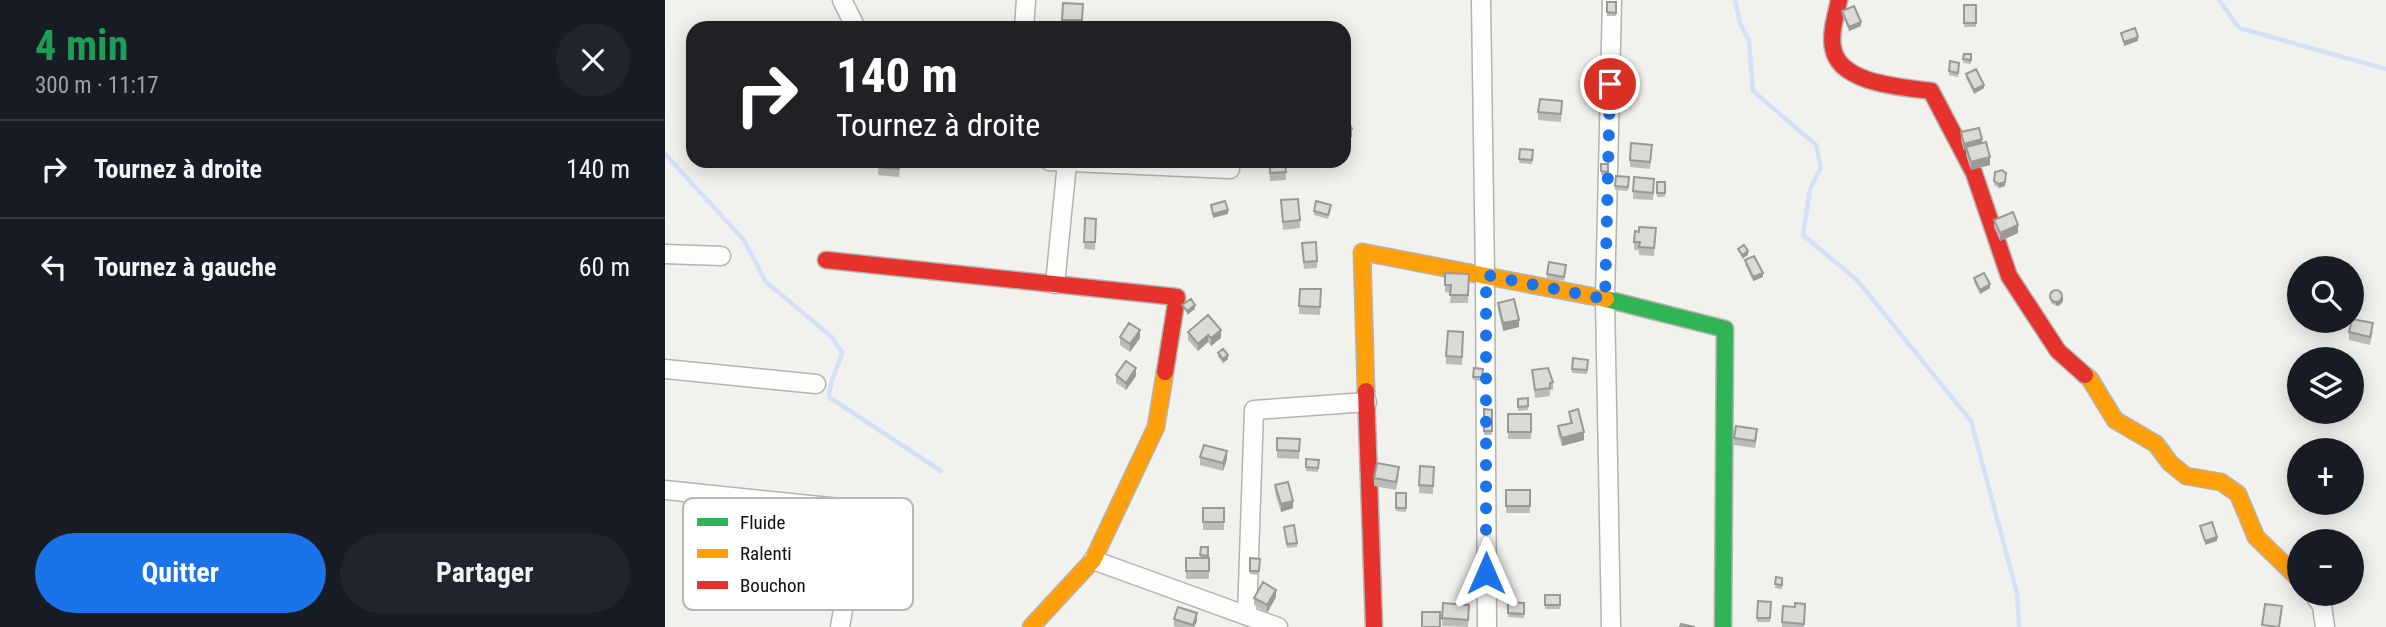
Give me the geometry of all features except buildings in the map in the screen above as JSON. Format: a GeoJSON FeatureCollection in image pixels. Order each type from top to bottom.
{"type":"FeatureCollection","features":[{"type":"Feature","properties":{"kind":"street"},"geometry":{"type":"LineString","coordinates":[[842,0],[852,21]]}},
{"type":"Feature","properties":{"kind":"street"},"geometry":{"type":"LineString","coordinates":[[1024,21],[1026,0]]}},
{"type":"Feature","properties":{"kind":"street"},"geometry":{"type":"LineString","coordinates":[[1481,0],[1486,275],[1487,627]]}},
{"type":"Feature","properties":{"kind":"street"},"geometry":{"type":"LineString","coordinates":[[1611,627],[1605,299],[1612,0]]}},
{"type":"Feature","properties":{"kind":"street"},"geometry":{"type":"LineString","coordinates":[[1839,0],[1832,35],[1834,55],[1846,71],[1874,82],[1931,90],[1974,173],[2009,276],[2058,351],[2090,379],[2115,420],[2156,444],[2170,463],[2186,476],[2221,482],[2238,494],[2256,537],[2287,567]]}},
{"type":"Feature","properties":{"kind":"street"},"geometry":{"type":"LineString","coordinates":[[1055,284],[1067,168]]}},
{"type":"Feature","properties":{"kind":"street"},"geometry":{"type":"LineString","coordinates":[[1203,168],[1230,169]]}},
{"type":"Feature","properties":{"kind":"street"},"geometry":{"type":"LineString","coordinates":[[1374,627],[1362,252],[1605,299],[1725,329],[1723,627]]}},
{"type":"Feature","properties":{"kind":"street"},"geometry":{"type":"LineString","coordinates":[[665,254],[721,256]]}},
{"type":"Feature","properties":{"kind":"street"},"geometry":{"type":"LineString","coordinates":[[826,260],[1177,297],[1156,427],[1093,560],[1031,627]]}},
{"type":"Feature","properties":{"kind":"street"},"geometry":{"type":"LineString","coordinates":[[665,369],[816,384]]}},
{"type":"Feature","properties":{"kind":"street"},"geometry":{"type":"LineString","coordinates":[[1247,616],[1254,410],[1367,402]]}},
{"type":"Feature","properties":{"kind":"street"},"geometry":{"type":"LineString","coordinates":[[665,489],[748,498]]}},
{"type":"Feature","properties":{"kind":"street"},"geometry":{"type":"LineString","coordinates":[[1093,560],[1278,627]]}},
{"type":"Feature","properties":{"kind":"street"},"geometry":{"type":"LineString","coordinates":[[2322,606],[2325,627]]}},
{"type":"Feature","properties":{"kind":"waterway"},"geometry":{"type":"LineString","coordinates":[[1735,0],[1740,23],[1749,41],[1753,91],[1816,145],[1821,168],[1810,189],[1803,235],[1857,280],[1971,421],[2017,593],[2019,627]]}},
{"type":"Feature","properties":{"kind":"waterway"},"geometry":{"type":"LineString","coordinates":[[2219,0],[2239,28],[2386,69]]}},
{"type":"Feature","properties":{"kind":"waterway"},"geometry":{"type":"LineString","coordinates":[[665,154],[744,240],[766,282],[833,338],[842,353],[829,397],[941,471]]}},
{"type":"Feature","properties":{"kind":"traffic: fast"},"geometry":{"type":"LineString","coordinates":[[1606,299],[1725,329],[1723,627]]}},
{"type":"Feature","properties":{"kind":"traffic: slow"},"geometry":{"type":"LineString","coordinates":[[1366,391],[1362,252],[1606,299]]}},
{"type":"Feature","properties":{"kind":"traffic: slow"},"geometry":{"type":"LineString","coordinates":[[1031,627],[1093,560],[1156,427],[1165,372]]}},
{"type":"Feature","properties":{"kind":"traffic: slow"},"geometry":{"type":"LineString","coordinates":[[2085,375],[2115,420],[2156,444],[2170,463],[2186,476],[2221,482],[2238,494],[2256,537],[2287,567]]}},
{"type":"Feature","properties":{"kind":"traffic: jam"},"geometry":{"type":"LineString","coordinates":[[1839,0],[1832,36],[1838,60],[1847,69],[1873,82],[1931,91],[1974,173],[2009,276],[2058,351],[2085,375]]}},
{"type":"Feature","properties":{"kind":"traffic: jam"},"geometry":{"type":"LineString","coordinates":[[826,260],[1177,297],[1165,372]]}},
{"type":"Feature","properties":{"kind":"traffic: jam"},"geometry":{"type":"LineString","coordinates":[[1366,391],[1374,627]]}},
{"type":"Feature","properties":{"kind":"route"},"geometry":{"type":"LineString","coordinates":[[1486,573],[1486,275],[1605,299],[1610,84]]}}]}
